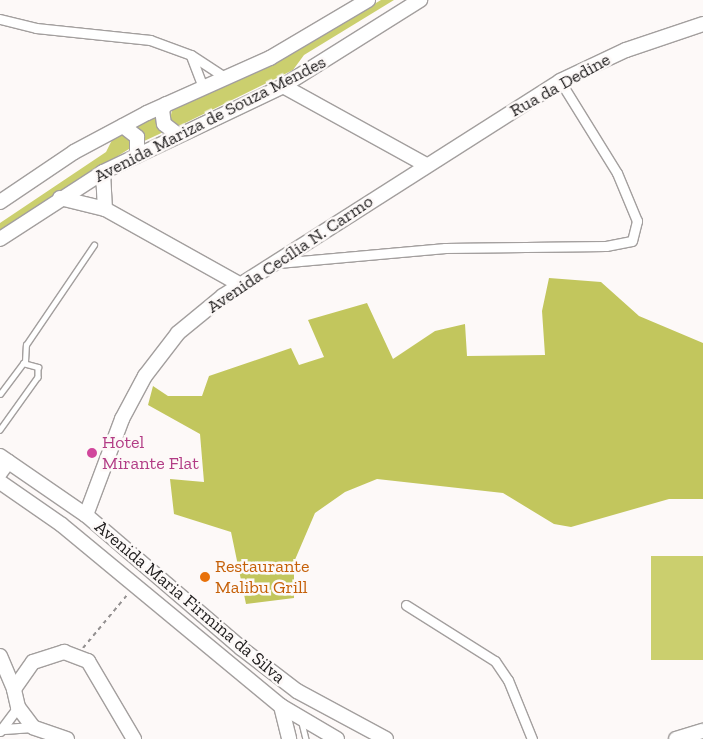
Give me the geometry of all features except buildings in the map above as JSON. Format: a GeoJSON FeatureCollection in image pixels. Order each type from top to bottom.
{"type":"FeatureCollection","features":[{"type":"Feature","properties":{"kind":"main road","name":"Avenida Mariza de Souza Mendes"},"geometry":{"type":"LineString","coordinates":[[0,202],[123,126],[166,104],[270,58],[368,0]]}},
{"type":"Feature","properties":{"kind":"main road","name":"Avenida Mariza de Souza Mendes"},"geometry":{"type":"LineString","coordinates":[[0,239],[60,198],[137,152],[283,86],[420,0]]}},
{"type":"Feature","properties":{"kind":"main road","name":"Rua da Dedine"},"geometry":{"type":"LineString","coordinates":[[426,165],[560,81],[626,50],[703,24]]}},
{"type":"Feature","properties":{"kind":"main road"},"geometry":{"type":"LineString","coordinates":[[283,86],[426,165]]}},
{"type":"Feature","properties":{"kind":"main road"},"geometry":{"type":"LineString","coordinates":[[166,104],[162,110],[164,124],[177,134]]}},
{"type":"Feature","properties":{"kind":"main road"},"geometry":{"type":"LineString","coordinates":[[123,126],[137,137],[137,152]]}},
{"type":"Feature","properties":{"kind":"main road","name":"Avenida Cecília N. Carmo"},"geometry":{"type":"LineString","coordinates":[[62,525],[80,511],[122,419],[145,376],[178,333],[239,284],[426,165]]}},
{"type":"Feature","properties":{"kind":"main road"},"geometry":{"type":"LineString","coordinates":[[102,172],[105,209]]}},
{"type":"Feature","properties":{"kind":"main road"},"geometry":{"type":"LineString","coordinates":[[60,198],[105,209],[239,284]]}},
{"type":"Feature","properties":{"kind":"main road","name":"Avenida Maria Firmina da Silva"},"geometry":{"type":"LineString","coordinates":[[3,464],[80,511],[241,648],[318,706],[386,739]]}},
{"type":"Feature","properties":{"kind":"main road","name":"Avenida Maria Firmina da Silva"},"geometry":{"type":"LineString","coordinates":[[0,482],[62,525],[136,584],[281,706],[337,739]]}},
{"type":"Feature","properties":{"kind":"main road"},"geometry":{"type":"LineString","coordinates":[[14,689],[21,674],[46,654],[77,654],[101,680],[134,739]]}},
{"type":"Feature","properties":{"kind":"main road"},"geometry":{"type":"LineString","coordinates":[[0,656],[14,689],[18,707],[33,727],[51,737],[67,739]]}},
{"type":"Feature","properties":{"kind":"main road"},"geometry":{"type":"LineString","coordinates":[[281,706],[289,739]]}},
{"type":"Feature","properties":{"kind":"main road"},"geometry":{"type":"LineString","coordinates":[[306,721],[318,706]]}},
{"type":"Feature","properties":{"kind":"main road"},"geometry":{"type":"LineString","coordinates":[[676,739],[703,732]]}},
{"type":"Feature","properties":{"kind":"main road"},"geometry":{"type":"LineString","coordinates":[[693,739],[703,732]]}},
{"type":"Feature","properties":{"kind":"street"},"geometry":{"type":"LineString","coordinates":[[0,19],[36,28],[150,40],[191,55],[226,78]]}},
{"type":"Feature","properties":{"kind":"street"},"geometry":{"type":"LineString","coordinates":[[191,55],[203,88]]}},
{"type":"Feature","properties":{"kind":"street"},"geometry":{"type":"LineString","coordinates":[[273,263],[494,245],[623,245],[637,236],[638,221],[609,159],[560,81]]}},
{"type":"Feature","properties":{"kind":"street"},"geometry":{"type":"LineString","coordinates":[[406,604],[495,661],[508,680],[532,739]]}},
{"type":"Feature","properties":{"kind":"street"},"geometry":{"type":"LineString","coordinates":[[1,727],[18,707]]}},
{"type":"Feature","properties":{"kind":"street"},"geometry":{"type":"LineString","coordinates":[[1,727],[33,727]]}},
{"type":"Feature","properties":{"kind":"lane"},"geometry":{"type":"LineString","coordinates":[[0,394],[25,362],[26,345],[94,245]]}},
{"type":"Feature","properties":{"kind":"lane"},"geometry":{"type":"LineString","coordinates":[[0,430],[38,377],[38,367],[25,362]]}},
{"type":"Feature","properties":{"kind":"lane"},"geometry":{"type":"LineString","coordinates":[[306,721],[306,739]]}},
{"type":"Feature","properties":{"kind":"path"},"geometry":{"type":"LineString","coordinates":[[77,654],[136,584]]}},
{"type":"Feature","properties":{"kind":"green space"},"geometry":{"type":"Polygon","coordinates":[[[381,0],[394,0],[304,55],[293,70],[179,126],[170,120],[172,110],[282,59],[381,0]]]}},
{"type":"Feature","properties":{"kind":"green space"},"geometry":{"type":"Polygon","coordinates":[[[155,115],[163,132],[143,142],[135,124],[155,115]]]}},
{"type":"Feature","properties":{"kind":"green space"},"geometry":{"type":"Polygon","coordinates":[[[123,134],[129,135],[132,147],[0,231],[0,223],[106,152],[112,140],[123,134]]]}},
{"type":"Feature","properties":{"kind":"green space"},"geometry":{"type":"Polygon","coordinates":[[[549,278],[601,282],[639,316],[703,343],[703,499],[669,499],[571,527],[554,524],[503,493],[377,479],[345,492],[315,513],[294,562],[294,598],[246,604],[231,532],[174,514],[170,479],[204,482],[200,434],[148,405],[153,386],[168,396],[202,396],[209,376],[291,348],[299,365],[324,357],[308,320],[367,303],[393,359],[435,331],[465,324],[467,356],[545,355],[542,311],[549,278]]]}},
{"type":"Feature","properties":{"kind":"green space"},"geometry":{"type":"Polygon","coordinates":[[[651,556],[703,556],[703,660],[651,660],[651,556]]]}},
{"type":"Feature","properties":{"kind":"place","name":"Hotel Mirante Flat"},"geometry":{"type":"Point","coordinates":[92,453]}},
{"type":"Feature","properties":{"kind":"place","name":"Restaurante Malibu Grill"},"geometry":{"type":"Point","coordinates":[205,577]}}]}
